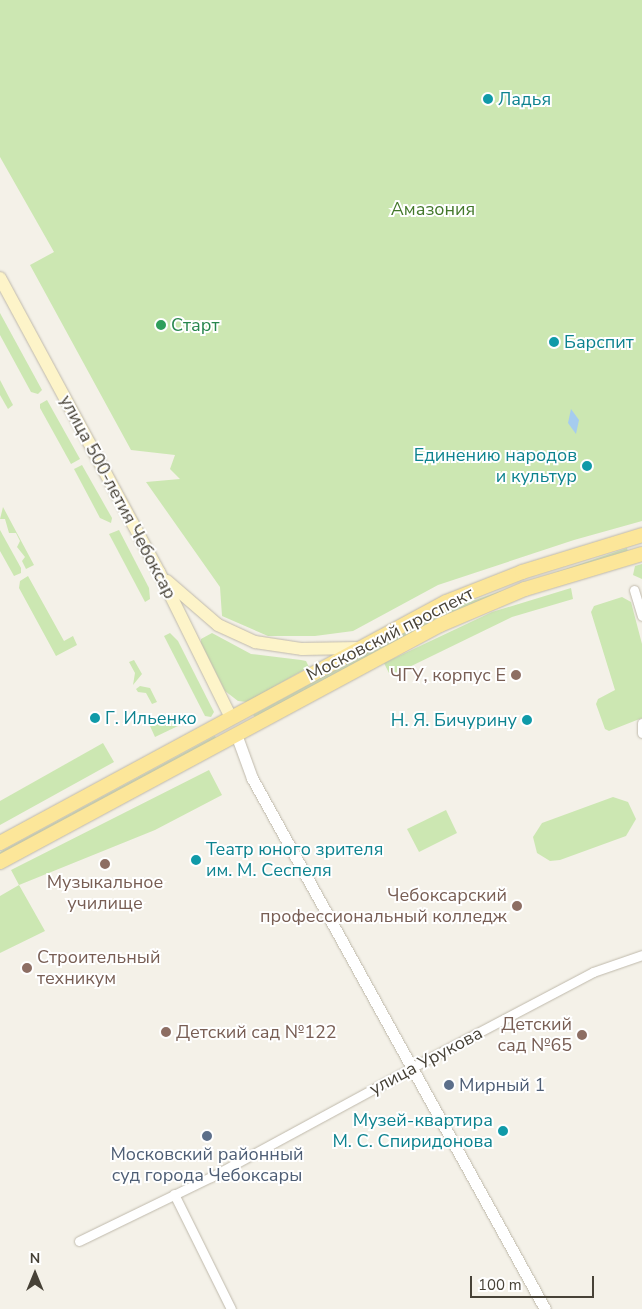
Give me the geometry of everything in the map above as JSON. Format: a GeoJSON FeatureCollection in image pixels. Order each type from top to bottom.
{"type":"FeatureCollection","features":[{"type":"Feature","properties":{"kind":"main road","name":"улица 500-летия Чебоксар"},"geometry":{"type":"LineString","coordinates":[[0,278],[183,639],[227,721]]}},
{"type":"Feature","properties":{"kind":"main road","name":"улица 500-летия Чебоксар"},"geometry":{"type":"LineString","coordinates":[[0,294],[159,572],[227,721]]}},
{"type":"Feature","properties":{"kind":"main road"},"geometry":{"type":"LineString","coordinates":[[640,536],[642,554]]}},
{"type":"Feature","properties":{"kind":"main road","name":"Московский проспект"},"geometry":{"type":"LineString","coordinates":[[0,843],[358,648],[479,588],[640,536]]}},
{"type":"Feature","properties":{"kind":"main road","name":"Московский проспект"},"geometry":{"type":"LineString","coordinates":[[0,862],[375,658],[481,606],[642,554]]}},
{"type":"Feature","properties":{"kind":"main road"},"geometry":{"type":"LineString","coordinates":[[159,572],[192,606],[239,636],[277,647],[358,648]]}},
{"type":"Feature","properties":{"kind":"main road"},"geometry":{"type":"LineString","coordinates":[[227,721],[232,736]]}},
{"type":"Feature","properties":{"kind":"street"},"geometry":{"type":"LineString","coordinates":[[634,590],[642,616]]}},
{"type":"Feature","properties":{"kind":"street"},"geometry":{"type":"LineString","coordinates":[[642,722],[642,733]]}},
{"type":"Feature","properties":{"kind":"street"},"geometry":{"type":"LineString","coordinates":[[232,736],[291,856],[540,1307]]}},
{"type":"Feature","properties":{"kind":"street","name":"улица Урукова"},"geometry":{"type":"LineString","coordinates":[[79,1241],[174,1194],[593,972],[642,955]]}},
{"type":"Feature","properties":{"kind":"street"},"geometry":{"type":"LineString","coordinates":[[174,1194],[231,1309]]}},
{"type":"Feature","properties":{"kind":"green space","name":"Амазония"},"geometry":{"type":"Polygon","coordinates":[[[0,0],[642,0],[642,521],[574,540],[438,585],[353,631],[315,636],[268,636],[222,616],[220,587],[146,482],[180,479],[170,469],[175,455],[131,450],[30,265],[54,252],[0,157],[0,0]]]}},
{"type":"Feature","properties":{"kind":"green space"},"geometry":{"type":"Polygon","coordinates":[[[0,313],[42,390],[38,394],[31,392],[0,335],[0,313]]]}},
{"type":"Feature","properties":{"kind":"green space"},"geometry":{"type":"Polygon","coordinates":[[[0,380],[13,405],[8,409],[0,395],[0,380]]]}},
{"type":"Feature","properties":{"kind":"green space"},"geometry":{"type":"Polygon","coordinates":[[[47,400],[80,459],[71,464],[40,408],[40,404],[47,400]]]}},
{"type":"Feature","properties":{"kind":"green space"},"geometry":{"type":"Polygon","coordinates":[[[82,465],[112,518],[111,523],[100,518],[74,469],[82,465]]]}},
{"type":"Feature","properties":{"kind":"green space"},"geometry":{"type":"Polygon","coordinates":[[[3,507],[34,565],[26,569],[22,561],[25,557],[17,547],[20,541],[16,533],[9,533],[5,519],[0,519],[3,507]]]}},
{"type":"Feature","properties":{"kind":"green space"},"geometry":{"type":"Polygon","coordinates":[[[0,530],[21,568],[21,573],[14,576],[0,551],[0,530]]]}},
{"type":"Feature","properties":{"kind":"green space"},"geometry":{"type":"Polygon","coordinates":[[[119,530],[149,588],[150,599],[145,602],[109,534],[119,530]]]}},
{"type":"Feature","properties":{"kind":"green space"},"geometry":{"type":"Polygon","coordinates":[[[627,548],[628,552],[507,590],[445,615],[255,717],[253,715],[443,611],[627,548]]]}},
{"type":"Feature","properties":{"kind":"green space"},"geometry":{"type":"Polygon","coordinates":[[[642,564],[642,579],[633,575],[635,566],[642,564]]]}},
{"type":"Feature","properties":{"kind":"green space"},"geometry":{"type":"Polygon","coordinates":[[[28,576],[64,641],[73,636],[77,645],[56,656],[19,588],[20,581],[28,576]]]}},
{"type":"Feature","properties":{"kind":"green space"},"geometry":{"type":"Polygon","coordinates":[[[571,588],[573,599],[512,617],[399,672],[389,673],[384,663],[492,612],[571,588]]]}},
{"type":"Feature","properties":{"kind":"green space"},"geometry":{"type":"Polygon","coordinates":[[[622,597],[631,602],[642,644],[642,718],[609,731],[605,729],[596,704],[598,699],[615,690],[591,612],[594,606],[622,597]]]}},
{"type":"Feature","properties":{"kind":"green space"},"geometry":{"type":"Polygon","coordinates":[[[170,633],[178,641],[214,712],[211,717],[205,716],[164,636],[170,633]]]}},
{"type":"Feature","properties":{"kind":"green space"},"geometry":{"type":"Polygon","coordinates":[[[212,633],[251,654],[306,661],[309,667],[247,702],[238,701],[225,691],[201,643],[201,639],[212,633]]]}},
{"type":"Feature","properties":{"kind":"green space"},"geometry":{"type":"Polygon","coordinates":[[[134,660],[142,674],[133,685],[135,673],[129,662],[134,660]]]}},
{"type":"Feature","properties":{"kind":"green space"},"geometry":{"type":"Polygon","coordinates":[[[140,686],[150,688],[157,702],[152,704],[146,693],[138,692],[136,689],[140,686]]]}},
{"type":"Feature","properties":{"kind":"green space"},"geometry":{"type":"Polygon","coordinates":[[[174,714],[180,725],[155,737],[150,726],[174,714]]]}},
{"type":"Feature","properties":{"kind":"green space"},"geometry":{"type":"Polygon","coordinates":[[[215,736],[216,738],[0,856],[0,852],[215,736]]]}},
{"type":"Feature","properties":{"kind":"green space"},"geometry":{"type":"Polygon","coordinates":[[[103,743],[114,762],[0,825],[0,801],[103,743]]]}},
{"type":"Feature","properties":{"kind":"green space"},"geometry":{"type":"Polygon","coordinates":[[[209,770],[222,795],[155,830],[19,885],[11,870],[209,770]]]}},
{"type":"Feature","properties":{"kind":"green space"},"geometry":{"type":"Polygon","coordinates":[[[613,797],[628,802],[636,819],[626,836],[560,860],[550,861],[537,853],[533,837],[542,823],[613,797]]]}},
{"type":"Feature","properties":{"kind":"green space"},"geometry":{"type":"Polygon","coordinates":[[[446,810],[457,833],[419,852],[407,829],[446,810]]]}},
{"type":"Feature","properties":{"kind":"green space"},"geometry":{"type":"Polygon","coordinates":[[[19,885],[45,931],[0,953],[0,896],[19,885]]]}},
{"type":"Feature","properties":{"kind":"water"},"geometry":{"type":"Polygon","coordinates":[[[571,409],[579,420],[576,434],[568,423],[571,409]]]}},
{"type":"Feature","properties":{"kind":"place","name":"Ладья"},"geometry":{"type":"Point","coordinates":[488,99]}},
{"type":"Feature","properties":{"kind":"place","name":"Старт"},"geometry":{"type":"Point","coordinates":[161,325]}},
{"type":"Feature","properties":{"kind":"place","name":"Барспит"},"geometry":{"type":"Point","coordinates":[554,342]}},
{"type":"Feature","properties":{"kind":"place","name":"Единению народов и культур"},"geometry":{"type":"Point","coordinates":[587,466]}},
{"type":"Feature","properties":{"kind":"place","name":"ЧГУ, корпус Е"},"geometry":{"type":"Point","coordinates":[516,675]}},
{"type":"Feature","properties":{"kind":"place","name":"Г. Ильенко"},"geometry":{"type":"Point","coordinates":[95,718]}},
{"type":"Feature","properties":{"kind":"place","name":"Н. Я. Бичурину"},"geometry":{"type":"Point","coordinates":[527,720]}},
{"type":"Feature","properties":{"kind":"place","name":"Театр юного зрителя им. М. Сеспеля"},"geometry":{"type":"Point","coordinates":[196,860]}},
{"type":"Feature","properties":{"kind":"place","name":"Музыкальное училище"},"geometry":{"type":"Point","coordinates":[105,864]}},
{"type":"Feature","properties":{"kind":"place","name":"Чебоксарский профессиональный колледж"},"geometry":{"type":"Point","coordinates":[517,906]}},
{"type":"Feature","properties":{"kind":"place","name":"Строительный техникум"},"geometry":{"type":"Point","coordinates":[27,968]}},
{"type":"Feature","properties":{"kind":"place","name":"Детский сад №122"},"geometry":{"type":"Point","coordinates":[166,1032]}},
{"type":"Feature","properties":{"kind":"place","name":"Детский сад №65"},"geometry":{"type":"Point","coordinates":[582,1035]}},
{"type":"Feature","properties":{"kind":"place","name":"Мирный 1"},"geometry":{"type":"Point","coordinates":[449,1085]}},
{"type":"Feature","properties":{"kind":"place","name":"Музей-квартира М. С. Спиридонова"},"geometry":{"type":"Point","coordinates":[503,1131]}},
{"type":"Feature","properties":{"kind":"place","name":"Московский районный суд города Чебоксары"},"geometry":{"type":"Point","coordinates":[207,1136]}}]}
